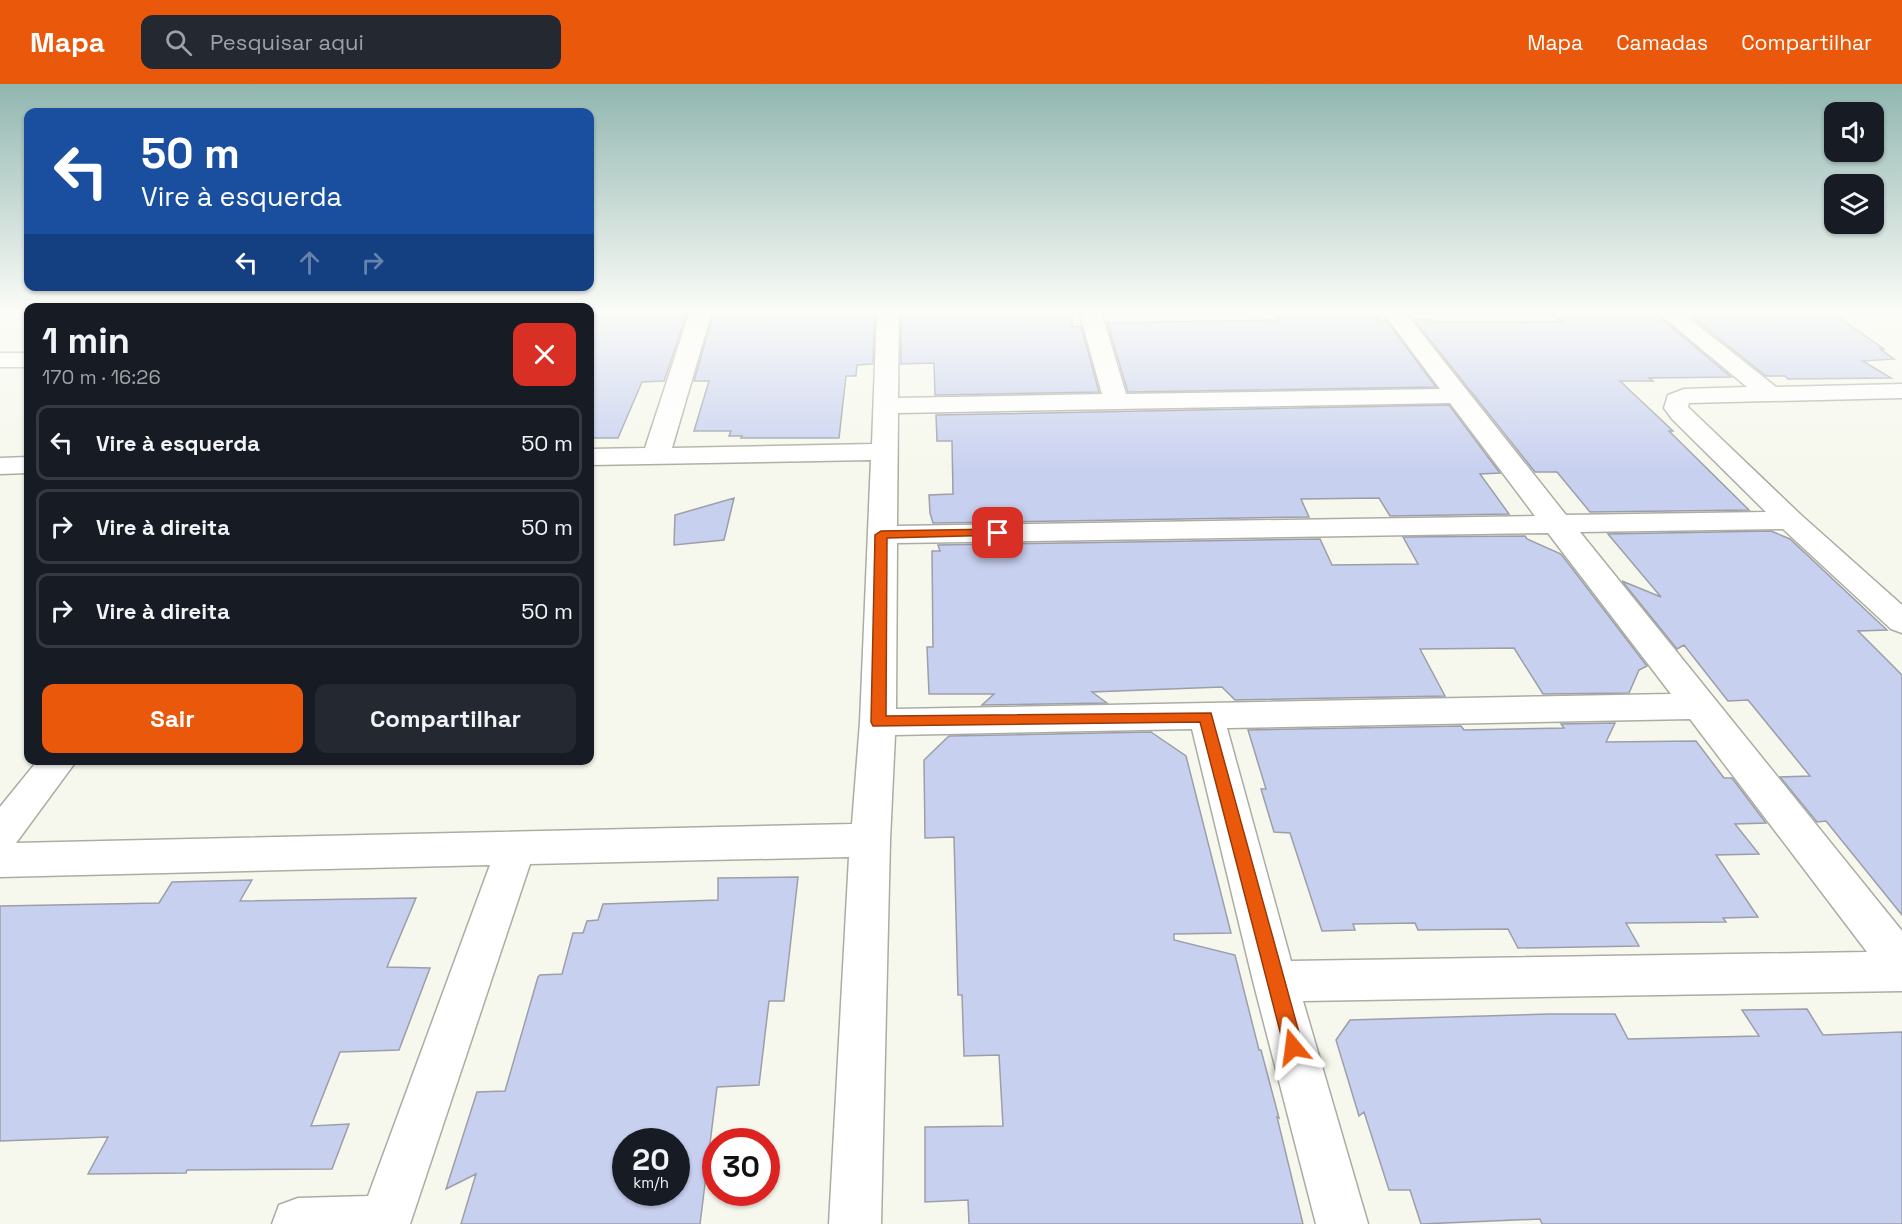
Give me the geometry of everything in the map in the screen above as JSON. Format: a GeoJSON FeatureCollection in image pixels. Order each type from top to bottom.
{"type":"FeatureCollection","features":[{"type":"Feature","properties":{"kind":"street"},"geometry":{"type":"LineString","coordinates":[[656,456],[684,364]]}},
{"type":"Feature","properties":{"kind":"street"},"geometry":{"type":"LineString","coordinates":[[855,1224],[870,840],[878,722],[886,364]]}},
{"type":"Feature","properties":{"kind":"street"},"geometry":{"type":"LineString","coordinates":[[1105,364],[1116,401]]}},
{"type":"Feature","properties":{"kind":"street"},"geometry":{"type":"LineString","coordinates":[[1433,364],[1902,964]]}},
{"type":"Feature","properties":{"kind":"street"},"geometry":{"type":"LineString","coordinates":[[1733,364],[1769,393]]}},
{"type":"Feature","properties":{"kind":"street"},"geometry":{"type":"LineString","coordinates":[[1902,391],[1684,396],[1677,400],[1676,404],[1681,414],[1790,520],[1902,622]]}},
{"type":"Feature","properties":{"kind":"street"},"geometry":{"type":"LineString","coordinates":[[885,406],[1457,396]]}},
{"type":"Feature","properties":{"kind":"street"},"geometry":{"type":"LineString","coordinates":[[594,457],[883,452]]}},
{"type":"Feature","properties":{"kind":"street"},"geometry":{"type":"LineString","coordinates":[[0,466],[24,465]]}},
{"type":"Feature","properties":{"kind":"street"},"geometry":{"type":"LineString","coordinates":[[881,535],[1556,522],[1790,520]]}},
{"type":"Feature","properties":{"kind":"street"},"geometry":{"type":"LineString","coordinates":[[878,722],[1701,706]]}},
{"type":"Feature","properties":{"kind":"street"},"geometry":{"type":"LineString","coordinates":[[1206,716],[1275,981],[1342,1224]]}},
{"type":"Feature","properties":{"kind":"street"},"geometry":{"type":"LineString","coordinates":[[0,835],[55,765]]}},
{"type":"Feature","properties":{"kind":"street"},"geometry":{"type":"LineString","coordinates":[[0,860],[870,840]]}},
{"type":"Feature","properties":{"kind":"street"},"geometry":{"type":"LineString","coordinates":[[298,1224],[385,1223],[516,847]]}},
{"type":"Feature","properties":{"kind":"street"},"geometry":{"type":"LineString","coordinates":[[1275,981],[1902,971]]}},
{"type":"Feature","properties":{"kind":"building"},"geometry":{"type":"Polygon","coordinates":[[[594,364],[670,364],[664,381],[642,382],[618,438],[594,438],[594,364]]]}},
{"type":"Feature","properties":{"kind":"building"},"geometry":{"type":"Polygon","coordinates":[[[699,364],[870,364],[857,365],[856,376],[846,376],[839,438],[741,438],[742,436],[729,436],[731,431],[694,431],[709,381],[694,381],[699,364]]]}},
{"type":"Feature","properties":{"kind":"building"},"geometry":{"type":"Polygon","coordinates":[[[934,364],[1091,364],[1099,392],[935,395],[934,364]]]}},
{"type":"Feature","properties":{"kind":"building"},"geometry":{"type":"Polygon","coordinates":[[[1120,364],[1419,364],[1436,387],[1128,392],[1120,364]]]}},
{"type":"Feature","properties":{"kind":"building"},"geometry":{"type":"Polygon","coordinates":[[[1449,364],[1716,364],[1731,377],[1649,378],[1653,381],[1620,381],[1673,431],[1669,431],[1749,510],[1590,512],[1557,472],[1535,472],[1449,364]]]}},
{"type":"Feature","properties":{"kind":"building"},"geometry":{"type":"Polygon","coordinates":[[[1751,364],[1868,364],[1891,378],[1788,379],[1785,376],[1766,376],[1751,364]]]}},
{"type":"Feature","properties":{"kind":"building"},"geometry":{"type":"Polygon","coordinates":[[[1449,405],[1500,473],[1480,474],[1509,514],[1390,516],[1379,498],[1301,499],[1309,517],[933,523],[930,513],[929,495],[953,494],[952,441],[937,441],[936,415],[1449,405]]]}},
{"type":"Feature","properties":{"kind":"building"},"geometry":{"type":"Polygon","coordinates":[[[734,498],[724,540],[674,545],[675,515],[734,498]]]}},
{"type":"Feature","properties":{"kind":"building"},"geometry":{"type":"Polygon","coordinates":[[[1771,531],[1790,539],[1887,630],[1858,631],[1902,675],[1902,915],[1826,821],[1817,822],[1780,777],[1810,776],[1748,700],[1728,701],[1684,645],[1677,649],[1622,581],[1661,597],[1608,534],[1771,531]]]}},
{"type":"Feature","properties":{"kind":"building"},"geometry":{"type":"Polygon","coordinates":[[[1525,536],[1561,554],[1647,666],[1639,670],[1629,693],[1543,694],[1514,648],[1420,649],[1445,696],[1235,700],[1222,687],[1092,692],[1107,703],[982,705],[994,694],[929,694],[927,647],[933,647],[932,551],[940,551],[938,545],[1320,539],[1332,565],[1418,564],[1403,537],[1525,536]]]}},
{"type":"Feature","properties":{"kind":"building"},"geometry":{"type":"Polygon","coordinates":[[[1615,723],[1606,742],[1696,741],[1724,778],[1732,778],[1766,823],[1735,824],[1759,854],[1716,855],[1758,917],[1723,918],[1726,922],[1626,923],[1639,946],[1518,948],[1508,929],[1418,930],[1415,923],[1353,924],[1355,930],[1322,931],[1290,833],[1274,832],[1261,789],[1266,789],[1248,730],[1461,726],[1464,730],[1564,728],[1561,724],[1615,723]]]}},
{"type":"Feature","properties":{"kind":"building"},"geometry":{"type":"Polygon","coordinates":[[[1151,732],[1186,756],[1231,933],[1174,934],[1174,940],[1235,955],[1279,1118],[1277,1117],[1303,1224],[969,1224],[968,1200],[925,1202],[925,1127],[1003,1126],[999,1055],[964,1056],[962,995],[958,995],[954,837],[925,838],[924,760],[949,736],[1151,732]]]}},
{"type":"Feature","properties":{"kind":"building"},"geometry":{"type":"Polygon","coordinates":[[[798,877],[784,1001],[769,1001],[759,1085],[717,1087],[712,1128],[702,1128],[702,1206],[700,1224],[461,1224],[476,1174],[446,1189],[477,1092],[505,1091],[538,977],[562,974],[573,933],[583,933],[587,921],[598,920],[603,904],[718,900],[718,878],[798,877]]]}},
{"type":"Feature","properties":{"kind":"building"},"geometry":{"type":"Polygon","coordinates":[[[252,880],[240,901],[416,898],[387,967],[430,968],[399,1050],[340,1052],[311,1126],[349,1124],[332,1169],[187,1170],[186,1173],[88,1174],[108,1137],[0,1141],[0,906],[159,903],[172,882],[252,880]]]}},
{"type":"Feature","properties":{"kind":"building"},"geometry":{"type":"Polygon","coordinates":[[[1807,1009],[1823,1035],[1902,1032],[1902,1224],[1542,1224],[1540,1219],[1421,1224],[1410,1190],[1389,1190],[1364,1112],[1359,1116],[1336,1040],[1350,1020],[1549,1014],[1615,1014],[1628,1039],[1759,1036],[1742,1010],[1807,1009]]]}},
{"type":"Feature","properties":{"kind":"route"},"geometry":{"type":"LineString","coordinates":[[998,533],[881,535],[878,722],[1206,716],[1293,1047]]}}]}
